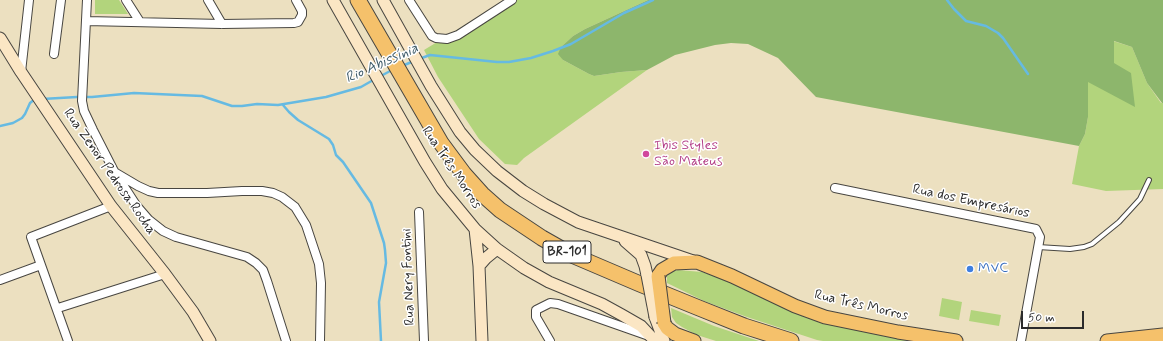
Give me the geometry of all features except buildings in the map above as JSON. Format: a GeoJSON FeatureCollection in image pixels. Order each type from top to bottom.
{"type":"FeatureCollection","features":[{"type":"Feature","properties":{"kind":"highway","name":"BR-101"},"geometry":{"type":"LineString","coordinates":[[358,0],[441,143],[464,174],[482,194],[500,210],[519,224],[572,255],[744,326],[791,341]]}},
{"type":"Feature","properties":{"kind":"main road","name":"Rua Três Morros"},"geometry":{"type":"LineString","coordinates":[[333,0],[421,156],[442,189],[475,229],[497,250],[524,268],[549,282],[602,304],[628,318],[641,326],[653,339]]}},
{"type":"Feature","properties":{"kind":"main road","name":"Rua Três Morros"},"geometry":{"type":"LineString","coordinates":[[383,0],[431,86],[460,132],[475,150],[498,171],[523,191],[544,204],[578,222],[697,262],[732,276],[795,306],[825,317],[898,332],[956,341]]}},
{"type":"Feature","properties":{"kind":"main road","name":"Rua Zenor Pedrosa Rocha"},"geometry":{"type":"LineString","coordinates":[[0,38],[42,104],[111,206],[193,312],[210,341]]}},
{"type":"Feature","properties":{"kind":"main road"},"geometry":{"type":"LineString","coordinates":[[475,229],[479,266],[482,341]]}},
{"type":"Feature","properties":{"kind":"main road"},"geometry":{"type":"LineString","coordinates":[[617,235],[641,255],[645,266],[652,276],[664,341]]}},
{"type":"Feature","properties":{"kind":"main road"},"geometry":{"type":"LineString","coordinates":[[479,266],[486,258],[497,250]]}},
{"type":"Feature","properties":{"kind":"main road","name":"Rua Três Morros"},"geometry":{"type":"LineString","coordinates":[[652,276],[674,263],[697,262]]}},
{"type":"Feature","properties":{"kind":"main road"},"geometry":{"type":"LineString","coordinates":[[659,320],[675,334],[694,341]]}},
{"type":"Feature","properties":{"kind":"main road"},"geometry":{"type":"LineString","coordinates":[[1107,341],[1160,337]]}},
{"type":"Feature","properties":{"kind":"street"},"geometry":{"type":"LineString","coordinates":[[21,72],[29,0]]}},
{"type":"Feature","properties":{"kind":"street"},"geometry":{"type":"LineString","coordinates":[[54,54],[61,0]]}},
{"type":"Feature","properties":{"kind":"street"},"geometry":{"type":"LineString","coordinates":[[87,0],[81,97],[90,125],[114,171],[136,205],[149,220],[163,231],[176,237],[247,257],[256,262],[263,270],[267,280],[286,341]]}},
{"type":"Feature","properties":{"kind":"street"},"geometry":{"type":"LineString","coordinates":[[126,0],[140,22]]}},
{"type":"Feature","properties":{"kind":"street"},"geometry":{"type":"LineString","coordinates":[[208,0],[222,24]]}},
{"type":"Feature","properties":{"kind":"street"},"geometry":{"type":"LineString","coordinates":[[86,21],[222,24],[294,23],[298,22],[302,15],[302,11],[296,0]]}},
{"type":"Feature","properties":{"kind":"street"},"geometry":{"type":"LineString","coordinates":[[409,0],[432,36],[447,39],[458,35],[512,0]]}},
{"type":"Feature","properties":{"kind":"street"},"geometry":{"type":"LineString","coordinates":[[114,171],[138,186],[158,193],[207,193],[242,190],[262,191],[273,193],[282,197],[294,207],[306,225],[319,264],[321,283],[320,341]]}},
{"type":"Feature","properties":{"kind":"street","name":"Rua dos Empresários"},"geometry":{"type":"LineString","coordinates":[[835,188],[1036,229],[1040,237],[1021,341]]}},
{"type":"Feature","properties":{"kind":"street"},"geometry":{"type":"LineString","coordinates":[[68,341],[58,308],[31,237],[111,206]]}},
{"type":"Feature","properties":{"kind":"street","name":"Rua Nery Fontini"},"geometry":{"type":"LineString","coordinates":[[419,212],[424,341]]}},
{"type":"Feature","properties":{"kind":"street"},"geometry":{"type":"LineString","coordinates":[[0,280],[42,265]]}},
{"type":"Feature","properties":{"kind":"street"},"geometry":{"type":"LineString","coordinates":[[58,308],[165,274]]}},
{"type":"Feature","properties":{"kind":"street"},"geometry":{"type":"LineString","coordinates":[[550,341],[536,317],[536,310],[550,303],[558,304],[653,339]]}},
{"type":"Feature","properties":{"kind":"lane"},"geometry":{"type":"LineString","coordinates":[[1038,247],[1070,249],[1092,244],[1119,222],[1130,210],[1140,198],[1149,180]]}},
{"type":"Feature","properties":{"kind":"green space"},"geometry":{"type":"Polygon","coordinates":[[[95,0],[119,0],[128,14],[95,14],[95,0]]]}},
{"type":"Feature","properties":{"kind":"green space"},"geometry":{"type":"Polygon","coordinates":[[[506,0],[648,0],[585,29],[573,36],[560,48],[563,60],[594,76],[647,70],[524,158],[517,165],[505,164],[479,139],[438,77],[424,50],[506,0]]]}},
{"type":"Feature","properties":{"kind":"green space"},"geometry":{"type":"Polygon","coordinates":[[[648,0],[1163,0],[1163,103],[1147,83],[1132,47],[1114,41],[1114,63],[1131,73],[1135,107],[1088,82],[1088,117],[1085,134],[1079,146],[816,97],[778,58],[748,44],[731,43],[715,45],[675,55],[647,70],[594,76],[563,60],[558,54],[561,47],[573,36],[648,0]]]}},
{"type":"Feature","properties":{"kind":"green space"},"geometry":{"type":"Polygon","coordinates":[[[1113,41],[1132,47],[1147,83],[1161,103],[1163,103],[1163,189],[1106,191],[1072,184],[1079,146],[1085,134],[1088,117],[1088,82],[1114,63],[1113,41]]]}},
{"type":"Feature","properties":{"kind":"green space"},"geometry":{"type":"Polygon","coordinates":[[[678,270],[702,272],[726,280],[768,299],[925,341],[817,340],[704,301],[667,283],[667,275],[670,272],[678,270]]]}},
{"type":"Feature","properties":{"kind":"green space"},"geometry":{"type":"Polygon","coordinates":[[[942,298],[962,302],[959,320],[939,316],[942,298]]]}},
{"type":"Feature","properties":{"kind":"green space"},"geometry":{"type":"Polygon","coordinates":[[[671,308],[714,326],[759,341],[716,341],[697,335],[676,323],[672,317],[671,308]]]}},
{"type":"Feature","properties":{"kind":"green space"},"geometry":{"type":"Polygon","coordinates":[[[971,310],[1001,315],[999,326],[969,321],[971,310]]]}},
{"type":"Feature","properties":{"kind":"waterway","name":"Rio Abissínia"},"geometry":{"type":"LineString","coordinates":[[419,59],[430,55],[497,62],[509,62],[531,58],[571,44],[624,13],[653,0]]}},
{"type":"Feature","properties":{"kind":"waterway"},"geometry":{"type":"LineString","coordinates":[[947,0],[966,21],[986,26],[998,33],[1028,74]]}},
{"type":"Feature","properties":{"kind":"waterway","name":"Rio Abissínia"},"geometry":{"type":"LineString","coordinates":[[402,66],[414,61]]}},
{"type":"Feature","properties":{"kind":"waterway","name":"Rio Abissínia"},"geometry":{"type":"LineString","coordinates":[[379,77],[392,70]]}},
{"type":"Feature","properties":{"kind":"waterway","name":"Rio Abissínia"},"geometry":{"type":"LineString","coordinates":[[42,99],[92,97],[134,93],[202,96],[232,106],[257,104],[278,105],[326,97],[361,87],[375,79]]}},
{"type":"Feature","properties":{"kind":"waterway","name":"Rio Abissínia"},"geometry":{"type":"LineString","coordinates":[[0,126],[13,123],[22,118],[30,103],[35,99]]}},
{"type":"Feature","properties":{"kind":"waterway"},"geometry":{"type":"LineString","coordinates":[[283,105],[298,120],[329,139],[333,145],[336,155],[343,162],[371,203],[384,243],[386,263],[379,302],[381,341]]}},
{"type":"Feature","properties":{"kind":"place","name":"Ibis Styles São Mateus"},"geometry":{"type":"Point","coordinates":[646,154]}},
{"type":"Feature","properties":{"kind":"place","name":"MVC"},"geometry":{"type":"Point","coordinates":[970,269]}}]}
